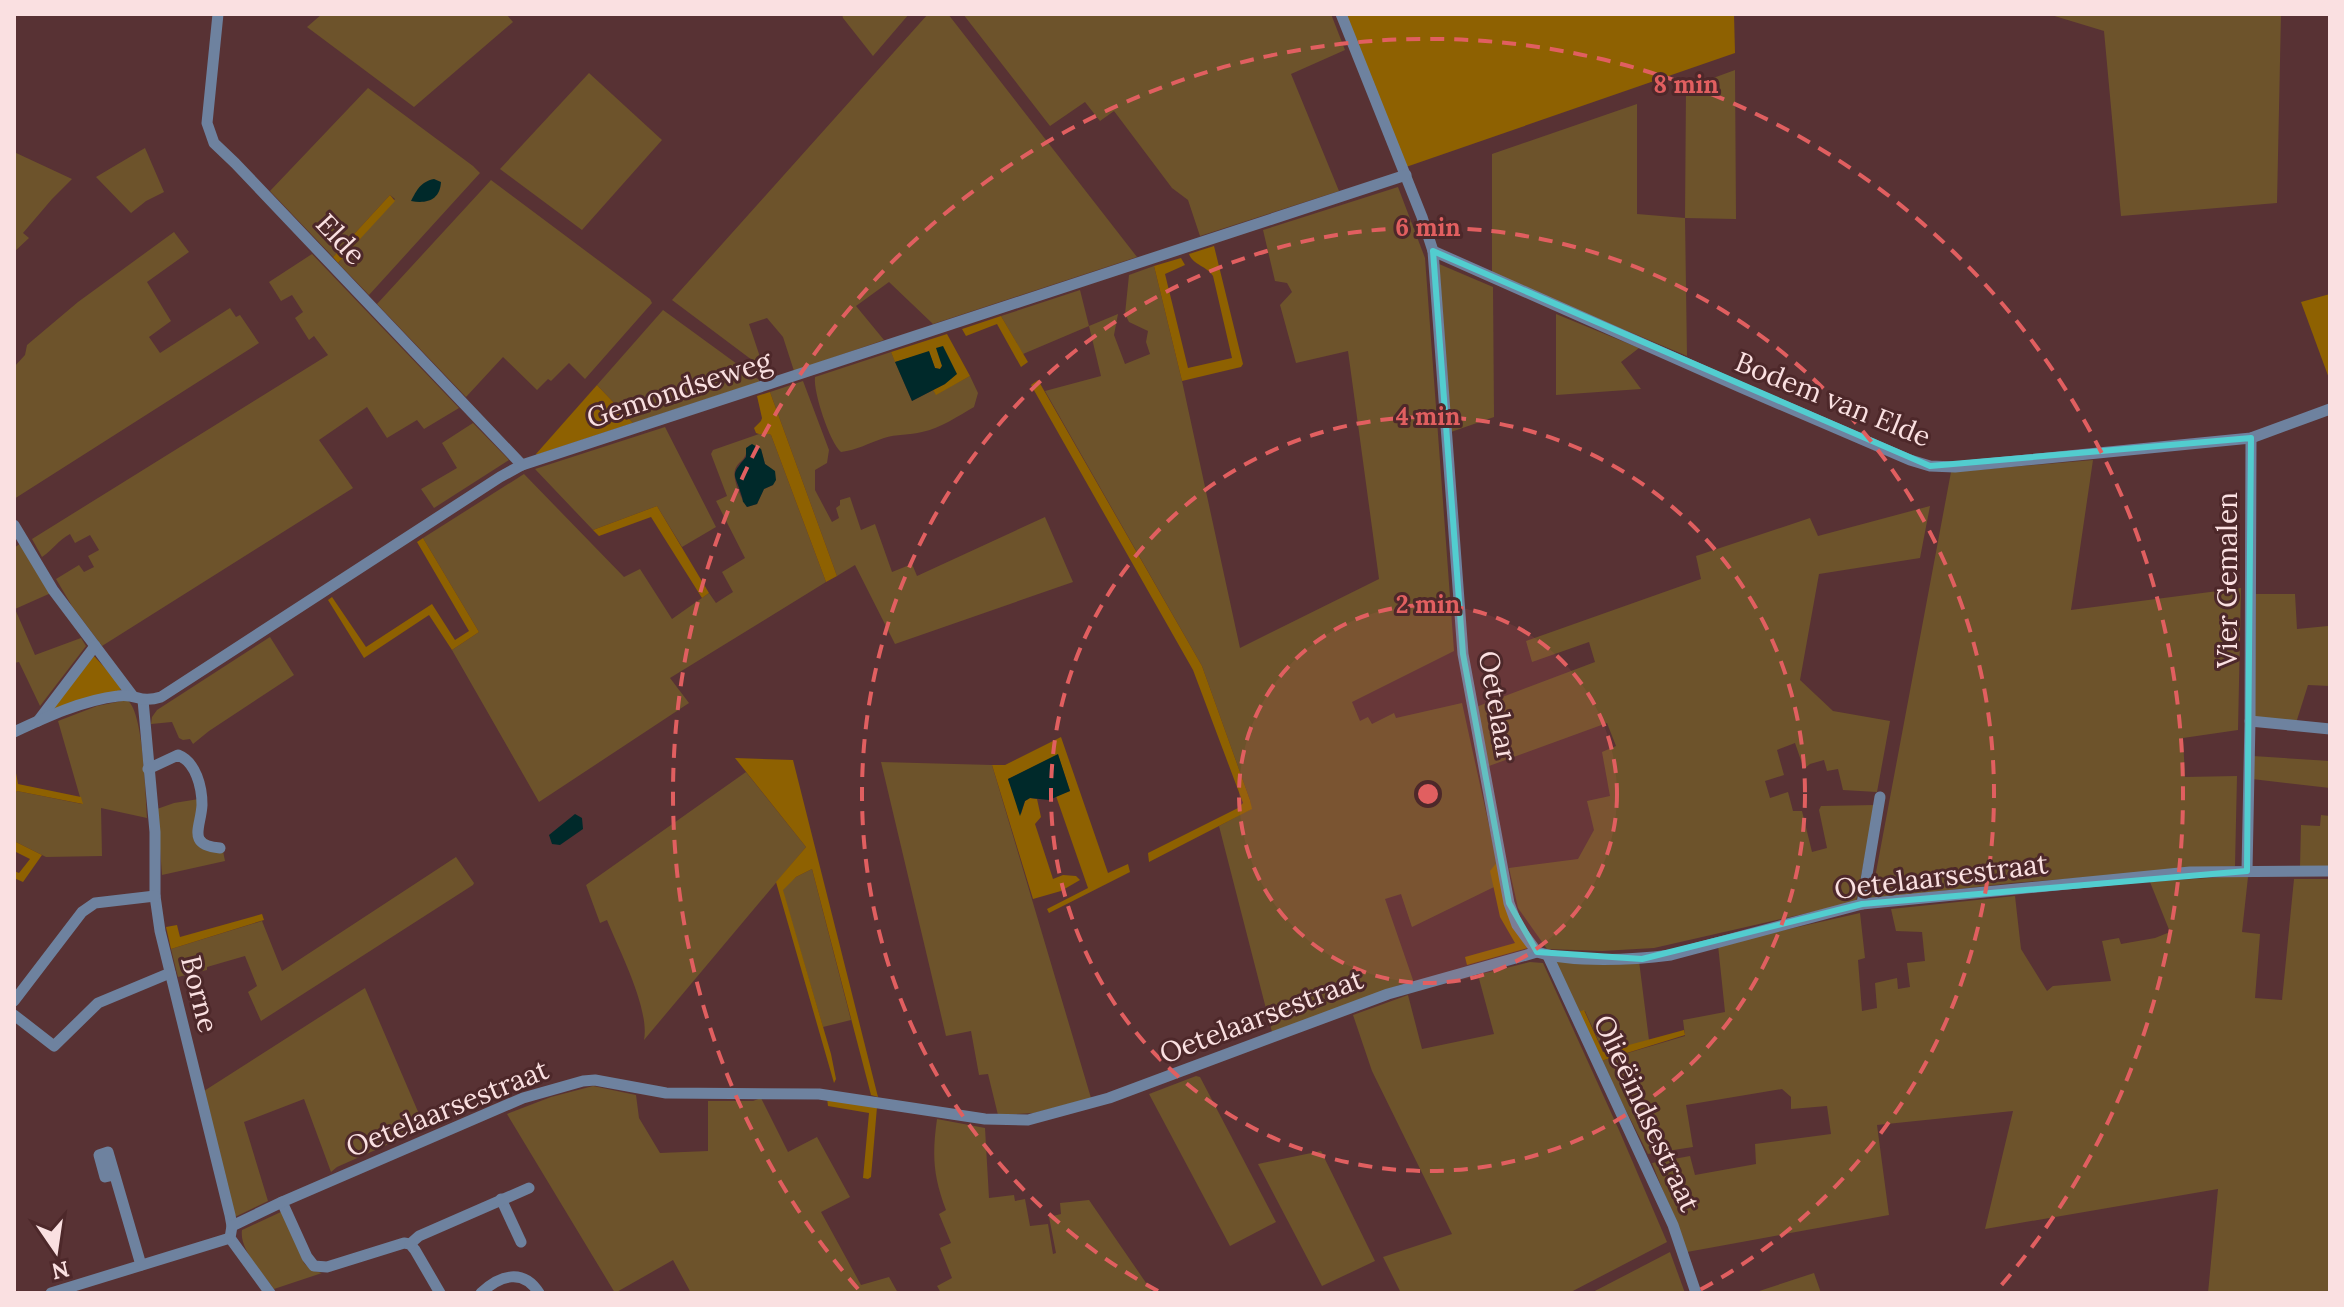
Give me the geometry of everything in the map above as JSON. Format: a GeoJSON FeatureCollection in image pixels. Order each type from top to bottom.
{"type":"FeatureCollection","features":[{"type":"Feature","properties":{"kind":"street","name":"Elde"},"geometry":{"type":"LineString","coordinates":[[218,14],[207,123],[214,143],[522,465]]}},
{"type":"Feature","properties":{"kind":"street","name":"Oetelaar"},"geometry":{"type":"LineString","coordinates":[[1341,14],[1433,251],[1463,654],[1509,903],[1517,925],[1542,954]]}},
{"type":"Feature","properties":{"kind":"street","name":"Gemondseweg"},"geometry":{"type":"LineString","coordinates":[[14,732],[101,700],[167,694],[522,465],[1406,175]]}},
{"type":"Feature","properties":{"kind":"street","name":"Bodem van Elde"},"geometry":{"type":"LineString","coordinates":[[1433,251],[1740,387],[1930,466],[1955,467],[2251,438],[2330,409]]}},
{"type":"Feature","properties":{"kind":"street","name":"Vier Gemalen"},"geometry":{"type":"LineString","coordinates":[[2247,871],[2251,438]]}},
{"type":"Feature","properties":{"kind":"street"},"geometry":{"type":"LineString","coordinates":[[14,525],[53,590],[138,698]]}},
{"type":"Feature","properties":{"kind":"street"},"geometry":{"type":"LineString","coordinates":[[38,721],[95,646]]}},
{"type":"Feature","properties":{"kind":"street","name":"Borne"},"geometry":{"type":"LineString","coordinates":[[138,698],[155,832],[155,896],[231,1232]]}},
{"type":"Feature","properties":{"kind":"street"},"geometry":{"type":"LineString","coordinates":[[2250,721],[2330,729]]}},
{"type":"Feature","properties":{"kind":"street"},"geometry":{"type":"LineString","coordinates":[[148,769],[178,755],[191,764],[202,805],[197,825],[201,843],[206,847],[220,848]]}},
{"type":"Feature","properties":{"kind":"street"},"geometry":{"type":"LineString","coordinates":[[1862,904],[1880,797]]}},
{"type":"Feature","properties":{"kind":"street","name":"Oetelaarsestraat"},"geometry":{"type":"LineString","coordinates":[[51,1293],[231,1232],[282,1202],[523,1098],[583,1081],[595,1080],[666,1093],[819,1094],[985,1119],[1028,1120],[1109,1098],[1388,994],[1542,954],[1642,959],[1671,955],[1862,904],[2190,872],[2330,871]]}},
{"type":"Feature","properties":{"kind":"street"},"geometry":{"type":"LineString","coordinates":[[14,1001],[82,912],[95,903],[155,896]]}},
{"type":"Feature","properties":{"kind":"street","name":"Olieëindsestraat"},"geometry":{"type":"LineString","coordinates":[[1542,954],[1673,1225],[1696,1293]]}},
{"type":"Feature","properties":{"kind":"street"},"geometry":{"type":"LineString","coordinates":[[14,1015],[54,1046],[98,1003],[170,973]]}},
{"type":"Feature","properties":{"kind":"street"},"geometry":{"type":"LineString","coordinates":[[114,1175],[141,1265]]}},
{"type":"Feature","properties":{"kind":"street"},"geometry":{"type":"LineString","coordinates":[[282,1202],[307,1257],[314,1266],[327,1267],[398,1244],[410,1244],[419,1236],[529,1188]]}},
{"type":"Feature","properties":{"kind":"street"},"geometry":{"type":"LineString","coordinates":[[501,1199],[521,1242]]}},
{"type":"Feature","properties":{"kind":"street"},"geometry":{"type":"LineString","coordinates":[[231,1232],[270,1293]]}},
{"type":"Feature","properties":{"kind":"street"},"geometry":{"type":"LineString","coordinates":[[410,1244],[440,1293]]}},
{"type":"Feature","properties":{"kind":"street"},"geometry":{"type":"LineString","coordinates":[[481,1293],[486,1288],[518,1276],[526,1278],[539,1293]]}},
{"type":"Feature","properties":{"kind":"highlighted area"},"geometry":{"type":"Polygon","coordinates":[[[1433,251],[1930,466],[2251,438],[2247,871],[1862,904],[1642,959],[1537,952],[1509,903],[1463,654],[1433,251]]]}},
{"type":"Feature","properties":{"kind":"shaded area"},"geometry":{"type":"Polygon","coordinates":[[[322,14],[506,14],[513,22],[414,107],[307,27],[322,14]]]}},
{"type":"Feature","properties":{"kind":"shaded area"},"geometry":{"type":"Polygon","coordinates":[[[842,14],[909,14],[873,56],[842,14]]]}},
{"type":"Feature","properties":{"kind":"shaded area"},"geometry":{"type":"Polygon","coordinates":[[[928,14],[948,14],[1137,257],[933,324],[889,282],[856,306],[884,340],[794,371],[783,337],[767,318],[749,324],[764,369],[672,300],[928,14]]]}},
{"type":"Feature","properties":{"kind":"shaded area"},"geometry":{"type":"Polygon","coordinates":[[[963,14],[1331,14],[1345,50],[1291,74],[1339,191],[1200,236],[1188,200],[1172,188],[1114,111],[1100,121],[1085,102],[1050,126],[963,14]]]}},
{"type":"Feature","properties":{"kind":"shaded area"},"geometry":{"type":"Polygon","coordinates":[[[1345,14],[1734,14],[1735,53],[1406,167],[1345,14]]]}},
{"type":"Feature","properties":{"kind":"shaded area"},"geometry":{"type":"Polygon","coordinates":[[[2048,14],[2281,14],[2277,203],[2121,216],[2104,31],[2048,14]]]}},
{"type":"Feature","properties":{"kind":"shaded area"},"geometry":{"type":"Polygon","coordinates":[[[1735,70],[1736,219],[1685,218],[1686,88],[1735,70]]]}},
{"type":"Feature","properties":{"kind":"shaded area"},"geometry":{"type":"Polygon","coordinates":[[[589,73],[662,140],[582,230],[500,169],[589,73]]]}},
{"type":"Feature","properties":{"kind":"shaded area"},"geometry":{"type":"Polygon","coordinates":[[[368,88],[480,173],[369,295],[338,263],[395,199],[390,195],[333,257],[270,191],[368,88]]]}},
{"type":"Feature","properties":{"kind":"shaded area"},"geometry":{"type":"Polygon","coordinates":[[[1637,104],[1637,214],[1685,218],[1687,356],[1492,274],[1492,154],[1637,104]]]}},
{"type":"Feature","properties":{"kind":"shaded area"},"geometry":{"type":"Polygon","coordinates":[[[145,148],[164,192],[131,213],[96,177],[145,148]]]}},
{"type":"Feature","properties":{"kind":"shaded area"},"geometry":{"type":"Polygon","coordinates":[[[14,152],[72,179],[23,233],[29,238],[14,252],[14,152]]]}},
{"type":"Feature","properties":{"kind":"shaded area"},"geometry":{"type":"Polygon","coordinates":[[[491,180],[652,303],[585,379],[569,363],[537,390],[503,357],[466,397],[377,304],[491,180]]]}},
{"type":"Feature","properties":{"kind":"shaded area"},"geometry":{"type":"Polygon","coordinates":[[[1398,187],[1425,258],[1454,651],[1352,702],[1360,721],[1368,717],[1372,724],[1394,713],[1396,718],[1462,703],[1497,862],[1491,871],[1494,887],[1412,927],[1401,894],[1385,899],[1413,980],[1272,1032],[1219,826],[1251,809],[1250,800],[1202,666],[1045,391],[1101,376],[1089,326],[1118,314],[1114,335],[1125,364],[1150,354],[1146,342],[1148,331],[1129,322],[1125,314],[1129,275],[1154,266],[1240,648],[1379,579],[1348,351],[1296,363],[1280,305],[1292,292],[1287,283],[1275,281],[1263,230],[1398,187]]]}},
{"type":"Feature","properties":{"kind":"shaded area"},"geometry":{"type":"Polygon","coordinates":[[[390,195],[395,201],[338,263],[333,257],[390,195]]]}},
{"type":"Feature","properties":{"kind":"shaded area"},"geometry":{"type":"Polygon","coordinates":[[[174,232],[189,252],[147,282],[171,321],[149,337],[160,353],[230,308],[236,317],[240,315],[259,343],[14,499],[14,367],[25,355],[27,345],[78,302],[174,232]]]}},
{"type":"Feature","properties":{"kind":"shaded area"},"geometry":{"type":"Polygon","coordinates":[[[1214,246],[1243,364],[1182,381],[1154,266],[1181,258],[1185,265],[1165,274],[1188,368],[1232,358],[1213,276],[1189,254],[1214,246]]]}},
{"type":"Feature","properties":{"kind":"shaded area"},"geometry":{"type":"Polygon","coordinates":[[[312,254],[459,408],[424,429],[417,420],[387,438],[367,407],[319,440],[353,488],[102,646],[56,579],[79,565],[84,572],[94,567],[88,556],[99,550],[90,535],[75,543],[70,534],[42,557],[32,539],[328,355],[314,336],[309,340],[295,318],[303,312],[292,295],[281,301],[269,282],[312,254]]]}},
{"type":"Feature","properties":{"kind":"shaded area"},"geometry":{"type":"Polygon","coordinates":[[[1439,264],[1493,287],[1494,417],[1451,432],[1439,264]]]}},
{"type":"Feature","properties":{"kind":"shaded area"},"geometry":{"type":"Polygon","coordinates":[[[1080,290],[1089,326],[1023,354],[1001,316],[1080,290]]]}},
{"type":"Feature","properties":{"kind":"shaded area"},"geometry":{"type":"Polygon","coordinates":[[[2330,294],[2330,381],[2301,302],[2330,294]]]}},
{"type":"Feature","properties":{"kind":"shaded area"},"geometry":{"type":"Polygon","coordinates":[[[663,310],[759,382],[633,423],[597,385],[663,310]]]}},
{"type":"Feature","properties":{"kind":"shaded area"},"geometry":{"type":"Polygon","coordinates":[[[1556,314],[1639,348],[1621,362],[1641,389],[1556,395],[1556,314]]]}},
{"type":"Feature","properties":{"kind":"shaded area"},"geometry":{"type":"Polygon","coordinates":[[[1001,316],[1028,362],[1021,367],[997,324],[966,336],[962,329],[1001,316]]]}},
{"type":"Feature","properties":{"kind":"shaded area"},"geometry":{"type":"Polygon","coordinates":[[[947,334],[970,376],[936,395],[933,390],[945,384],[942,366],[935,368],[929,352],[895,362],[891,352],[947,334]]]}},
{"type":"Feature","properties":{"kind":"shaded area"},"geometry":{"type":"Polygon","coordinates":[[[891,352],[912,401],[933,390],[936,394],[970,376],[978,393],[974,407],[929,430],[889,437],[841,452],[823,417],[815,377],[891,352]]]}},
{"type":"Feature","properties":{"kind":"shaded area"},"geometry":{"type":"Polygon","coordinates":[[[1038,380],[1202,666],[1250,800],[1252,809],[1149,862],[1148,853],[1243,803],[1193,670],[1031,385],[1038,380]]]}},
{"type":"Feature","properties":{"kind":"shaded area"},"geometry":{"type":"Polygon","coordinates":[[[803,381],[829,450],[827,463],[815,470],[815,490],[832,522],[839,518],[836,508],[840,500],[850,497],[861,530],[875,524],[892,572],[912,564],[917,576],[1045,517],[1073,582],[895,644],[855,565],[837,576],[770,392],[803,381]]]}},
{"type":"Feature","properties":{"kind":"shaded area"},"geometry":{"type":"Polygon","coordinates":[[[597,385],[633,423],[536,455],[536,454],[597,385]]]}},
{"type":"Feature","properties":{"kind":"shaded area"},"geometry":{"type":"Polygon","coordinates":[[[770,392],[837,576],[826,582],[771,435],[756,433],[754,428],[762,418],[757,396],[770,392]]]}},
{"type":"Feature","properties":{"kind":"shaded area"},"geometry":{"type":"Polygon","coordinates":[[[473,423],[509,460],[434,508],[421,489],[457,468],[442,443],[473,423]]]}},
{"type":"Feature","properties":{"kind":"shaded area"},"geometry":{"type":"Polygon","coordinates":[[[665,427],[716,527],[682,547],[657,506],[593,530],[535,469],[665,427]]]}},
{"type":"Feature","properties":{"kind":"shaded area"},"geometry":{"type":"Polygon","coordinates":[[[759,434],[771,435],[826,582],[670,678],[689,703],[539,802],[452,650],[479,632],[423,538],[524,474],[624,577],[640,569],[672,619],[709,593],[716,603],[733,592],[722,572],[745,558],[716,501],[727,496],[711,454],[713,450],[759,434]],[[750,445],[734,474],[747,507],[757,504],[764,489],[773,485],[772,469],[765,464],[761,449],[750,445]]]}},
{"type":"Feature","properties":{"kind":"shaded area"},"geometry":{"type":"Polygon","coordinates":[[[2093,460],[2071,610],[2241,588],[2238,730],[2183,738],[2185,777],[2237,776],[2235,866],[2012,883],[1871,899],[1951,472],[2093,460]]]}},
{"type":"Feature","properties":{"kind":"shaded area"},"geometry":{"type":"Polygon","coordinates":[[[657,506],[709,593],[702,598],[651,517],[599,536],[593,530],[657,506]]]}},
{"type":"Feature","properties":{"kind":"shaded area"},"geometry":{"type":"Polygon","coordinates":[[[1930,506],[1920,558],[1819,574],[1800,680],[1833,711],[1890,721],[1877,792],[1843,790],[1838,769],[1827,771],[1824,760],[1804,769],[1795,743],[1777,750],[1784,775],[1765,781],[1770,798],[1788,792],[1793,811],[1802,811],[1812,852],[1827,848],[1819,810],[1821,806],[1875,805],[1856,902],[1654,948],[1602,951],[1547,949],[1518,908],[1509,868],[1578,859],[1594,830],[1587,801],[1610,796],[1602,752],[1616,746],[1607,723],[1489,766],[1476,707],[1595,662],[1589,642],[1532,662],[1526,641],[1701,579],[1696,556],[1810,518],[1818,536],[1930,506]]]}},
{"type":"Feature","properties":{"kind":"shaded area"},"geometry":{"type":"Polygon","coordinates":[[[423,538],[479,632],[452,650],[429,615],[364,658],[328,600],[332,597],[366,647],[432,604],[455,640],[469,631],[417,542],[423,538]]]}},
{"type":"Feature","properties":{"kind":"shaded area"},"geometry":{"type":"Polygon","coordinates":[[[21,543],[51,593],[15,609],[35,655],[81,638],[86,646],[40,706],[19,662],[14,663],[14,548],[21,543]]]}},
{"type":"Feature","properties":{"kind":"shaded area"},"geometry":{"type":"Polygon","coordinates":[[[2256,594],[2295,594],[2297,629],[2330,624],[2330,686],[2308,685],[2296,723],[2254,719],[2256,594]]]}},
{"type":"Feature","properties":{"kind":"shaded area"},"geometry":{"type":"Polygon","coordinates":[[[270,637],[294,675],[193,744],[190,739],[179,738],[172,722],[151,724],[157,710],[270,637]]]}},
{"type":"Feature","properties":{"kind":"shaded area"},"geometry":{"type":"Polygon","coordinates":[[[94,656],[118,682],[121,690],[57,710],[54,707],[94,656]]]}},
{"type":"Feature","properties":{"kind":"shaded area"},"geometry":{"type":"Polygon","coordinates":[[[127,700],[133,707],[140,736],[147,818],[101,808],[102,856],[46,857],[14,841],[14,796],[17,791],[82,804],[58,721],[97,706],[127,700]]]}},
{"type":"Feature","properties":{"kind":"shaded area"},"geometry":{"type":"Polygon","coordinates":[[[1061,737],[1108,873],[1128,864],[1130,872],[1049,913],[1047,909],[1088,888],[1056,796],[1070,791],[1058,755],[1008,779],[1021,814],[1025,801],[1037,799],[1041,817],[1035,824],[1053,879],[1063,875],[1076,876],[1080,880],[1061,891],[1033,899],[992,765],[1005,765],[1061,737]]]}},
{"type":"Feature","properties":{"kind":"shaded area"},"geometry":{"type":"Polygon","coordinates":[[[2253,756],[2330,761],[2330,788],[2252,779],[2253,756]]]}},
{"type":"Feature","properties":{"kind":"shaded area"},"geometry":{"type":"Polygon","coordinates":[[[735,758],[793,760],[878,1097],[871,1095],[812,869],[796,877],[783,890],[831,1054],[836,1079],[834,1083],[776,882],[806,847],[735,758]]]}},
{"type":"Feature","properties":{"kind":"shaded area"},"geometry":{"type":"Polygon","coordinates":[[[14,762],[18,784],[81,797],[83,804],[17,791],[14,796],[14,762]]]}},
{"type":"Feature","properties":{"kind":"shaded area"},"geometry":{"type":"Polygon","coordinates":[[[881,762],[992,765],[1091,1098],[1034,1113],[998,1115],[988,1074],[979,1075],[971,1031],[946,1036],[881,762]]]}},
{"type":"Feature","properties":{"kind":"shaded area"},"geometry":{"type":"Polygon","coordinates":[[[746,772],[806,847],[644,1040],[645,1027],[638,996],[607,920],[600,923],[586,885],[746,772]]]}},
{"type":"Feature","properties":{"kind":"shaded area"},"geometry":{"type":"Polygon","coordinates":[[[199,799],[193,829],[223,851],[225,861],[162,875],[157,809],[199,799]]]}},
{"type":"Feature","properties":{"kind":"shaded area"},"geometry":{"type":"Polygon","coordinates":[[[2321,815],[2330,816],[2330,867],[2300,867],[2301,825],[2320,826],[2321,815]]]}},
{"type":"Feature","properties":{"kind":"shaded area"},"geometry":{"type":"Polygon","coordinates":[[[14,841],[42,855],[23,882],[14,878],[14,871],[19,873],[30,859],[14,851],[14,841]]]}},
{"type":"Feature","properties":{"kind":"shaded area"},"geometry":{"type":"Polygon","coordinates":[[[456,857],[473,885],[261,1021],[248,992],[257,986],[245,956],[178,977],[171,949],[262,921],[282,971],[456,857]]]}},
{"type":"Feature","properties":{"kind":"shaded area"},"geometry":{"type":"Polygon","coordinates":[[[1497,862],[1528,948],[1467,965],[1465,957],[1515,943],[1500,917],[1490,871],[1497,862]]]}},
{"type":"Feature","properties":{"kind":"shaded area"},"geometry":{"type":"Polygon","coordinates":[[[812,869],[851,1020],[823,1027],[782,889],[812,869]]]}},
{"type":"Feature","properties":{"kind":"shaded area"},"geometry":{"type":"Polygon","coordinates":[[[2248,877],[2242,932],[2260,934],[2255,998],[2282,1000],[2294,879],[2330,879],[2330,1293],[2208,1293],[2218,1189],[1985,1229],[2013,1111],[1877,1125],[1889,1215],[1687,1252],[1652,1163],[1690,1156],[1695,1175],[1756,1164],[1755,1144],[1831,1134],[1827,1106],[1791,1109],[1791,1097],[1782,1089],[1686,1105],[1693,1147],[1648,1154],[1601,1061],[1685,1036],[1683,1020],[1725,1012],[1718,945],[1860,913],[1865,958],[1858,960],[1862,1011],[1877,1008],[1875,983],[1897,978],[1898,989],[1910,987],[1907,963],[1925,961],[1922,932],[1896,931],[1891,909],[2015,896],[2021,949],[2047,991],[2053,986],[2111,981],[2102,941],[2119,938],[2121,944],[2170,932],[2150,882],[2248,877]]]}},
{"type":"Feature","properties":{"kind":"shaded area"},"geometry":{"type":"Polygon","coordinates":[[[262,914],[264,920],[171,949],[166,927],[177,925],[180,937],[262,914]]]}},
{"type":"Feature","properties":{"kind":"shaded area"},"geometry":{"type":"Polygon","coordinates":[[[1639,961],[1649,1040],[1619,1049],[1620,1045],[1601,1037],[1599,1042],[1585,1011],[1578,1012],[1556,962],[1639,961]]]}},
{"type":"Feature","properties":{"kind":"shaded area"},"geometry":{"type":"Polygon","coordinates":[[[1530,962],[1543,963],[1667,1242],[1569,1293],[1401,1293],[1383,1257],[1452,1234],[1372,1071],[1353,1015],[1408,995],[1422,1049],[1494,1034],[1478,975],[1530,962]]]}},
{"type":"Feature","properties":{"kind":"shaded area"},"geometry":{"type":"Polygon","coordinates":[[[365,988],[425,1128],[331,1172],[304,1099],[244,1122],[268,1201],[235,1217],[204,1091],[365,988]]]}},
{"type":"Feature","properties":{"kind":"shaded area"},"geometry":{"type":"Polygon","coordinates":[[[1584,1010],[1603,1052],[1684,1030],[1685,1035],[1601,1061],[1578,1012],[1584,1010]]]}},
{"type":"Feature","properties":{"kind":"shaded area"},"geometry":{"type":"Polygon","coordinates":[[[1200,1077],[1276,1222],[1230,1246],[1149,1094],[1200,1077]]]}},
{"type":"Feature","properties":{"kind":"shaded area"},"geometry":{"type":"Polygon","coordinates":[[[593,1086],[636,1095],[639,1118],[660,1153],[708,1151],[708,1101],[753,1101],[761,1098],[788,1152],[817,1137],[850,1197],[821,1212],[861,1285],[889,1277],[898,1293],[691,1293],[673,1260],[615,1293],[507,1114],[551,1097],[593,1086]]]}},
{"type":"Feature","properties":{"kind":"shaded area"},"geometry":{"type":"Polygon","coordinates":[[[827,1098],[877,1107],[871,1177],[868,1179],[863,1178],[869,1113],[828,1106],[827,1098]]]}},
{"type":"Feature","properties":{"kind":"shaded area"},"geometry":{"type":"Polygon","coordinates":[[[937,1119],[985,1128],[989,1198],[1014,1195],[1015,1201],[1025,1199],[1030,1226],[1048,1224],[1053,1254],[1056,1253],[1049,1217],[1061,1214],[1060,1203],[1089,1200],[1153,1293],[941,1293],[937,1286],[952,1278],[940,1248],[951,1243],[939,1214],[946,1210],[935,1165],[937,1119]]]}},
{"type":"Feature","properties":{"kind":"shaded area"},"geometry":{"type":"Polygon","coordinates":[[[1321,1151],[1375,1261],[1322,1286],[1258,1164],[1321,1151]]]}},
{"type":"Feature","properties":{"kind":"shaded area"},"geometry":{"type":"Polygon","coordinates":[[[283,1211],[304,1263],[311,1270],[322,1273],[274,1289],[248,1253],[242,1230],[283,1211]]]}},
{"type":"Feature","properties":{"kind":"shaded area"},"geometry":{"type":"Polygon","coordinates":[[[1670,1252],[1685,1293],[1591,1293],[1670,1252]]]}},
{"type":"Feature","properties":{"kind":"shaded area"},"geometry":{"type":"Polygon","coordinates":[[[1814,1273],[1821,1293],[1753,1293],[1814,1273]]]}},
{"type":"Feature","properties":{"kind":"water"},"geometry":{"type":"Polygon","coordinates":[[[434,179],[441,182],[435,197],[422,202],[411,201],[422,184],[434,179]]]}},
{"type":"Feature","properties":{"kind":"water"},"geometry":{"type":"Polygon","coordinates":[[[943,346],[957,374],[945,384],[912,401],[895,362],[929,351],[935,368],[940,369],[942,366],[936,348],[943,346]]]}},
{"type":"Feature","properties":{"kind":"water"},"geometry":{"type":"Polygon","coordinates":[[[752,444],[761,449],[765,464],[775,471],[776,480],[764,489],[757,504],[747,507],[735,475],[746,457],[746,448],[752,444]]]}},
{"type":"Feature","properties":{"kind":"water"},"geometry":{"type":"Polygon","coordinates":[[[1058,754],[1070,791],[1049,800],[1030,798],[1025,801],[1020,816],[1008,779],[1058,754]]]}},
{"type":"Feature","properties":{"kind":"water"},"geometry":{"type":"Polygon","coordinates":[[[575,814],[582,818],[583,829],[560,845],[552,844],[549,835],[575,814]]]}}]}
